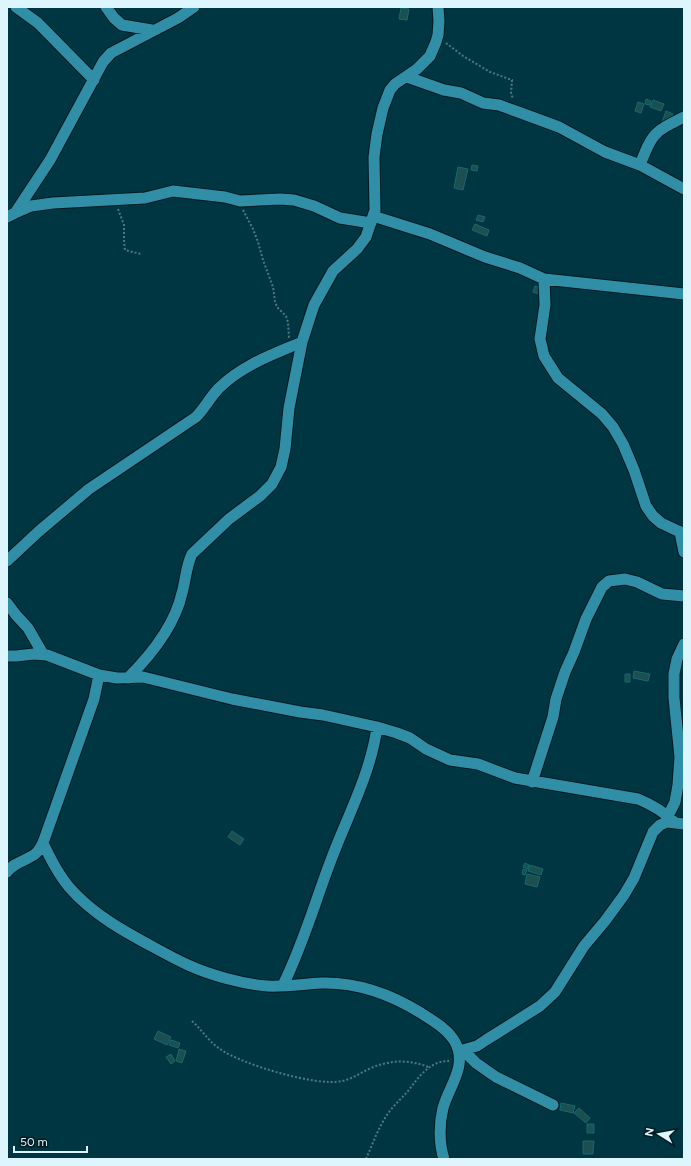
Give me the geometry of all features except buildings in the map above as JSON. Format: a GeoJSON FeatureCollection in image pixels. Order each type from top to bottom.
{"type":"FeatureCollection","features":[{"type":"Feature","properties":{"kind":"street"},"geometry":{"type":"LineString","coordinates":[[16,7],[38,23],[94,80]]}},
{"type":"Feature","properties":{"kind":"street"},"geometry":{"type":"LineString","coordinates":[[106,7],[114,18],[122,25],[152,30]]}},
{"type":"Feature","properties":{"kind":"street"},"geometry":{"type":"LineString","coordinates":[[11,215],[50,160],[103,62],[111,54],[152,30],[178,18],[194,7]]}},
{"type":"Feature","properties":{"kind":"street"},"geometry":{"type":"LineString","coordinates":[[128,678],[140,666],[166,630],[182,594],[188,561],[192,554],[229,519],[260,496],[272,484],[281,467],[285,449],[289,408],[302,342],[314,305],[334,271],[357,250],[366,237],[375,210],[374,157],[377,134],[383,108],[390,90],[395,84],[417,69],[430,56],[438,35],[438,7]]}},
{"type":"Feature","properties":{"kind":"street"},"geometry":{"type":"LineString","coordinates":[[407,77],[444,90],[461,93],[483,103],[499,105],[559,127],[605,152],[640,164],[684,189]]}},
{"type":"Feature","properties":{"kind":"street"},"geometry":{"type":"LineString","coordinates":[[640,164],[650,138],[660,129],[684,117]]}},
{"type":"Feature","properties":{"kind":"street"},"geometry":{"type":"LineString","coordinates":[[11,215],[32,206],[53,203],[113,201],[145,198],[173,191],[225,197],[240,201],[280,199],[294,200],[314,206],[340,218],[372,220],[430,234],[485,257],[520,268],[544,279],[684,294]]}},
{"type":"Feature","properties":{"kind":"street"},"geometry":{"type":"LineString","coordinates":[[544,279],[545,305],[540,339],[544,356],[558,378],[602,414],[613,427],[623,444],[634,470],[646,506],[653,516],[661,523],[682,532],[684,552]]}},
{"type":"Feature","properties":{"kind":"street"},"geometry":{"type":"LineString","coordinates":[[7,561],[38,532],[90,488],[196,417],[220,388],[230,379],[252,364],[302,342]]}},
{"type":"Feature","properties":{"kind":"street"},"geometry":{"type":"LineString","coordinates":[[532,782],[553,718],[556,699],[565,672],[586,619],[602,587],[609,581],[625,579],[637,582],[662,594],[684,596]]}},
{"type":"Feature","properties":{"kind":"street"},"geometry":{"type":"LineString","coordinates":[[7,603],[28,628],[43,654]]}},
{"type":"Feature","properties":{"kind":"street"},"geometry":{"type":"LineString","coordinates":[[675,821],[675,802],[680,757],[674,698],[674,674],[677,659],[684,644]]}},
{"type":"Feature","properties":{"kind":"street"},"geometry":{"type":"LineString","coordinates":[[7,656],[43,654],[99,675],[117,678],[143,677],[239,700],[323,715],[377,727],[410,738],[426,749],[450,760],[478,764],[515,778],[638,799],[652,804],[675,821]]}},
{"type":"Feature","properties":{"kind":"street"},"geometry":{"type":"LineString","coordinates":[[7,872],[15,864],[35,854],[43,843],[94,698],[99,675]]}},
{"type":"Feature","properties":{"kind":"street"},"geometry":{"type":"LineString","coordinates":[[283,985],[301,946],[324,878],[362,784],[374,744],[377,727]]}},
{"type":"Feature","properties":{"kind":"street"},"geometry":{"type":"LineString","coordinates":[[461,1054],[477,1046],[540,1006],[555,992],[584,946],[624,895],[634,878],[653,832],[660,825],[675,821]]}},
{"type":"Feature","properties":{"kind":"street"},"geometry":{"type":"LineString","coordinates":[[43,843],[53,864],[69,887],[89,907],[112,924],[137,939],[188,965],[211,974],[236,980],[267,986],[323,983],[350,985],[376,991],[404,1002],[449,1033],[461,1054],[496,1078],[553,1105]]}},
{"type":"Feature","properties":{"kind":"street"},"geometry":{"type":"LineString","coordinates":[[444,1159],[440,1136],[443,1108],[455,1080],[461,1054]]}},
{"type":"Feature","properties":{"kind":"path"},"geometry":{"type":"LineString","coordinates":[[438,35],[462,56],[490,72],[512,80],[512,97],[521,113]]}},
{"type":"Feature","properties":{"kind":"path"},"geometry":{"type":"LineString","coordinates":[[113,201],[121,215],[124,226],[125,250],[141,254]]}},
{"type":"Feature","properties":{"kind":"path"},"geometry":{"type":"LineString","coordinates":[[240,201],[258,242],[273,287],[275,302],[277,307],[286,316],[288,322],[289,343],[287,348]]}},
{"type":"Feature","properties":{"kind":"path"},"geometry":{"type":"LineString","coordinates":[[192,1022],[214,1045],[228,1054],[267,1070],[320,1082],[340,1081],[350,1078],[386,1062],[409,1062],[428,1067]]}},
{"type":"Feature","properties":{"kind":"path"},"geometry":{"type":"LineString","coordinates":[[366,1159],[376,1135],[390,1111],[428,1067],[461,1054]]}}]}
